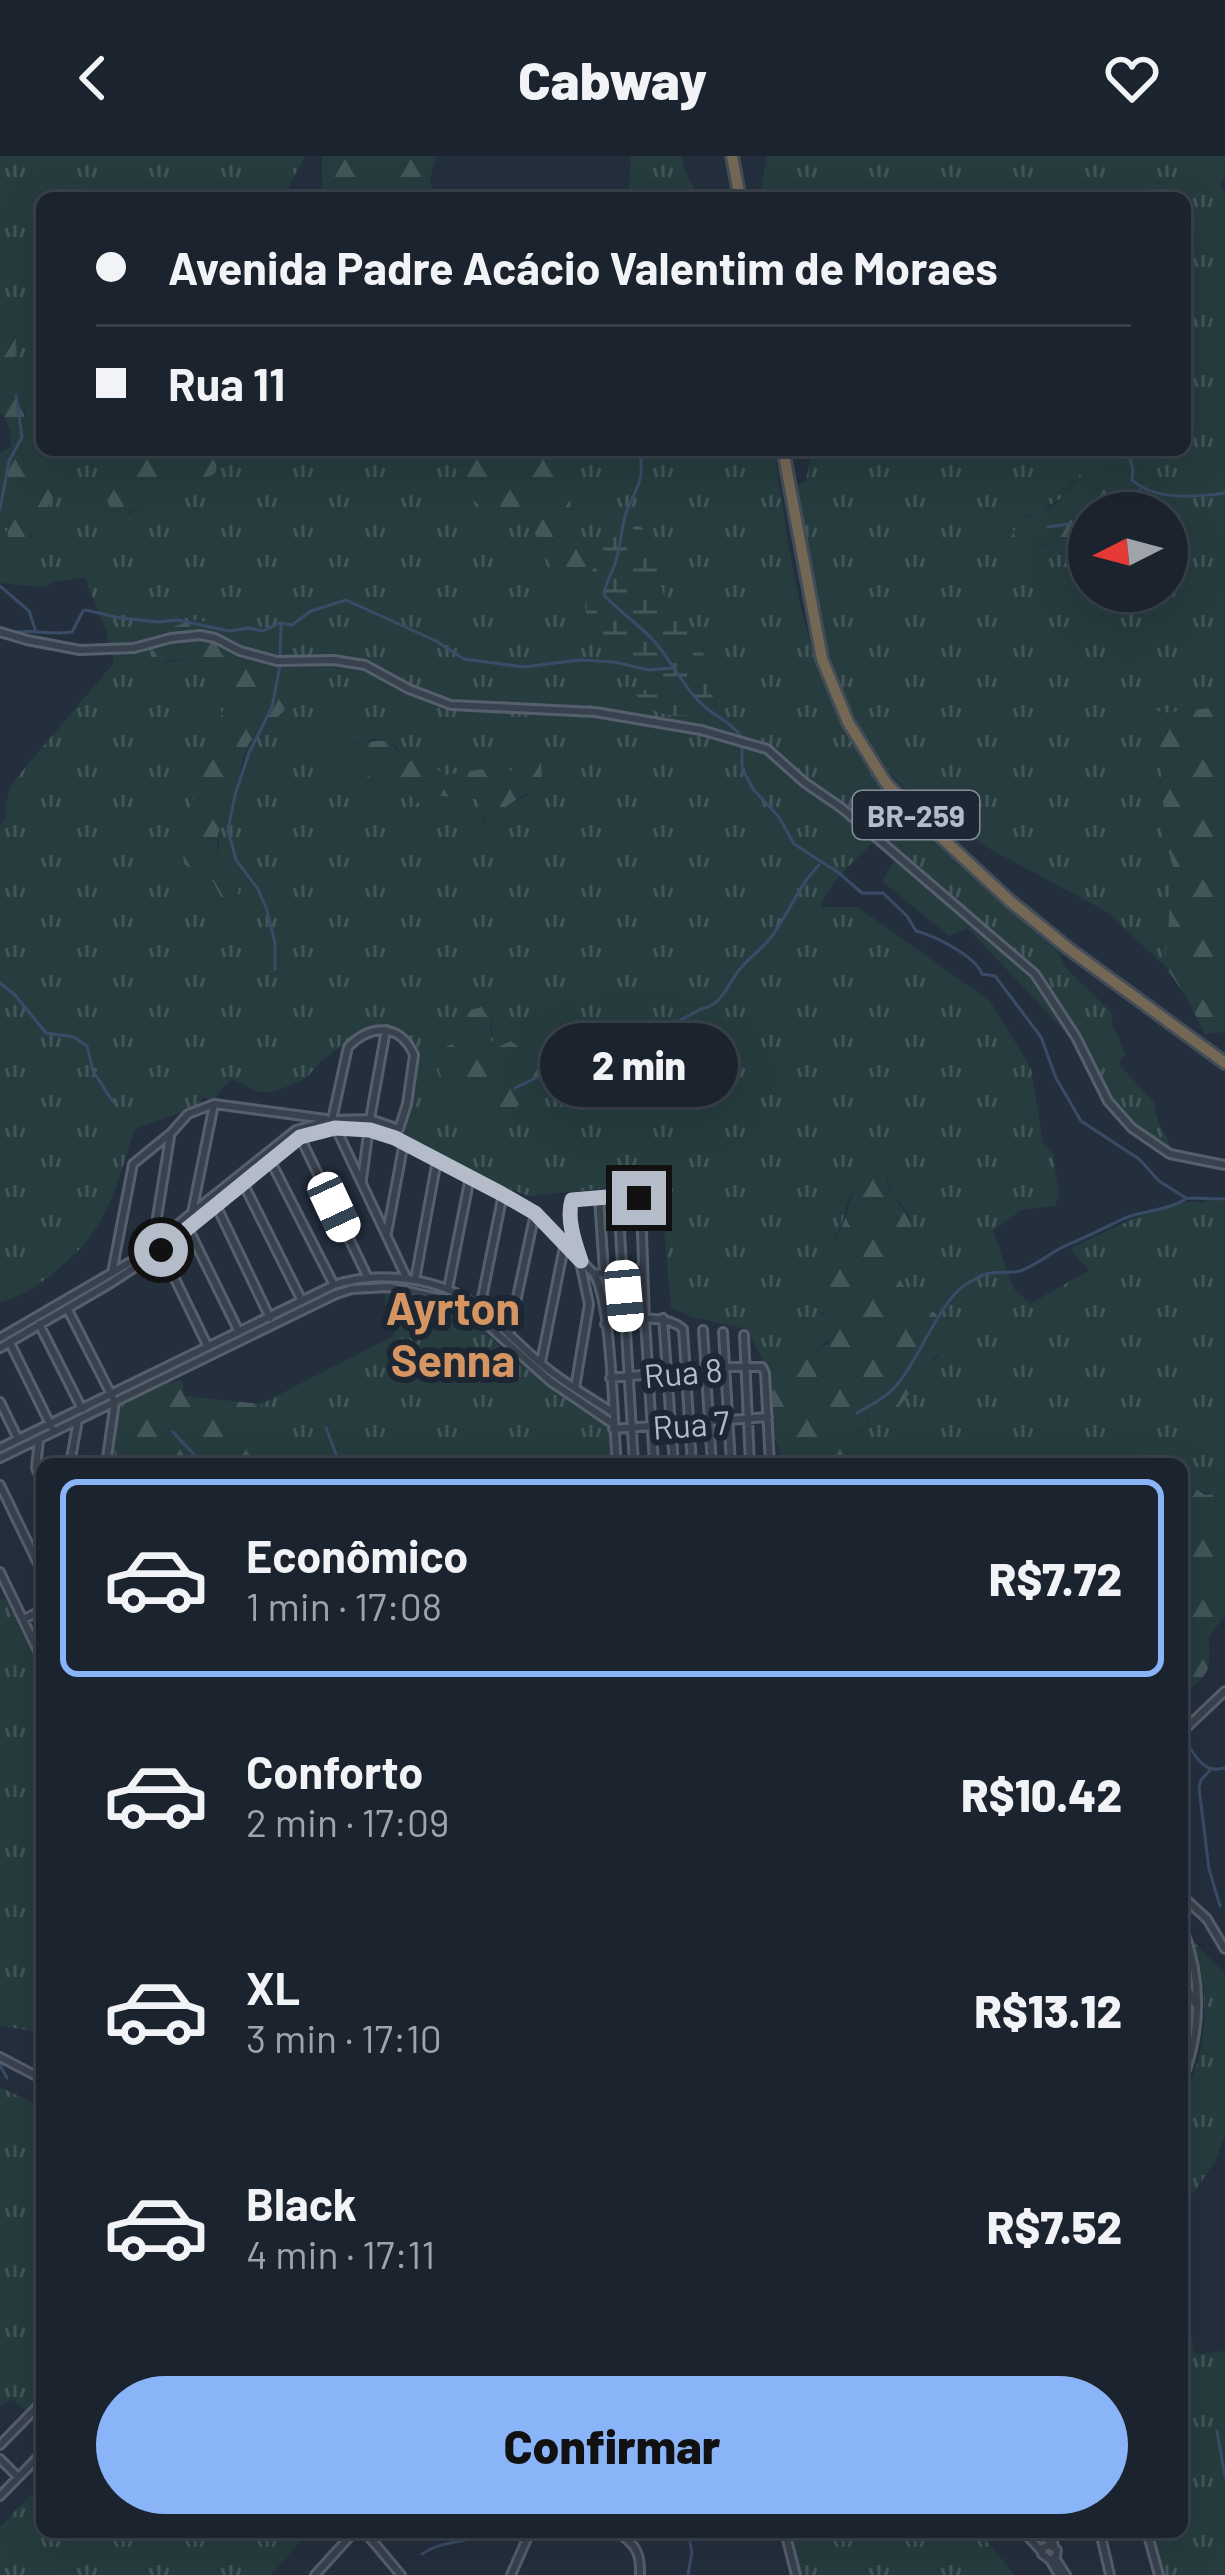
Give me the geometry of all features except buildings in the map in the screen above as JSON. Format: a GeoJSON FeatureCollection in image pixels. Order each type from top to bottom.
{"type":"FeatureCollection","features":[{"type":"Feature","properties":{"kind":"highway"},"geometry":{"type":"LineString","coordinates":[[732,156],[739,192]]}},
{"type":"Feature","properties":{"kind":"highway","name":"BR-259"},"geometry":{"type":"LineString","coordinates":[[784,456],[822,659],[848,722],[886,783],[1010,901],[1225,1063]]}},
{"type":"Feature","properties":{"kind":"street"},"geometry":{"type":"LineString","coordinates":[[0,632],[93,651],[200,635],[266,659],[365,665],[451,705],[595,712],[716,733],[767,749],[1035,974],[1076,1037],[1108,1101],[1139,1135],[1171,1154],[1225,1165]]}},
{"type":"Feature","properties":{"kind":"street"},"geometry":{"type":"LineString","coordinates":[[362,1183],[386,1030]]}},
{"type":"Feature","properties":{"kind":"street"},"geometry":{"type":"LineString","coordinates":[[387,1235],[414,1055],[406,1041],[386,1030],[369,1031],[348,1046],[332,1123],[387,1235],[412,1284]]}},
{"type":"Feature","properties":{"kind":"street"},"geometry":{"type":"LineString","coordinates":[[112,1273],[134,1164],[196,1109],[214,1104],[319,1116],[332,1123],[399,1136]]}},
{"type":"Feature","properties":{"kind":"street"},"geometry":{"type":"LineString","coordinates":[[214,1104],[191,1222],[239,1332]]}},
{"type":"Feature","properties":{"kind":"street"},"geometry":{"type":"LineString","coordinates":[[191,1222],[296,1130],[370,1119],[535,1213],[594,1274],[605,1324],[616,1458]]}},
{"type":"Feature","properties":{"kind":"street"},"geometry":{"type":"LineString","coordinates":[[0,1338],[133,1264],[243,1183],[267,1157],[332,1123]]}},
{"type":"Feature","properties":{"kind":"street"},"geometry":{"type":"LineString","coordinates":[[171,1133],[157,1248],[208,1347]]}},
{"type":"Feature","properties":{"kind":"street"},"geometry":{"type":"LineString","coordinates":[[300,1137],[368,1278]]}},
{"type":"Feature","properties":{"kind":"street"},"geometry":{"type":"LineString","coordinates":[[267,1157],[334,1286]]}},
{"type":"Feature","properties":{"kind":"street"},"geometry":{"type":"LineString","coordinates":[[412,1284],[437,1160]]}},
{"type":"Feature","properties":{"kind":"street"},"geometry":{"type":"LineString","coordinates":[[448,1289],[470,1177]]}},
{"type":"Feature","properties":{"kind":"street"},"geometry":{"type":"LineString","coordinates":[[243,1183],[302,1301]]}},
{"type":"Feature","properties":{"kind":"street"},"geometry":{"type":"LineString","coordinates":[[480,1308],[502,1194]]}},
{"type":"Feature","properties":{"kind":"street"},"geometry":{"type":"LineString","coordinates":[[575,1388],[589,1304],[569,1208],[575,1199],[637,1196],[654,1458]]}},
{"type":"Feature","properties":{"kind":"street"},"geometry":{"type":"LineString","coordinates":[[618,1197],[634,1458]]}},
{"type":"Feature","properties":{"kind":"street"},"geometry":{"type":"LineString","coordinates":[[599,1198],[604,1272]]}},
{"type":"Feature","properties":{"kind":"street"},"geometry":{"type":"LineString","coordinates":[[216,1204],[270,1318]]}},
{"type":"Feature","properties":{"kind":"street"},"geometry":{"type":"LineString","coordinates":[[509,1335],[535,1213]]}},
{"type":"Feature","properties":{"kind":"street"},"geometry":{"type":"LineString","coordinates":[[540,1364],[565,1242]]}},
{"type":"Feature","properties":{"kind":"street"},"geometry":{"type":"LineString","coordinates":[[0,1348],[112,1273],[133,1264]]}},
{"type":"Feature","properties":{"kind":"street"},"geometry":{"type":"LineString","coordinates":[[594,1274],[643,1268]]}},
{"type":"Feature","properties":{"kind":"street"},"geometry":{"type":"LineString","coordinates":[[0,1448],[78,1420],[208,1347],[334,1286],[368,1278],[448,1289],[480,1308],[540,1364],[612,1412]]}},
{"type":"Feature","properties":{"kind":"street"},"geometry":{"type":"LineString","coordinates":[[0,1458],[82,1409],[114,1399],[336,1294],[373,1286],[412,1284],[474,1313],[550,1381],[613,1426]]}},
{"type":"Feature","properties":{"kind":"street"},"geometry":{"type":"LineString","coordinates":[[66,1305],[114,1399],[107,1458]]}},
{"type":"Feature","properties":{"kind":"street"},"geometry":{"type":"LineString","coordinates":[[605,1324],[663,1318],[684,1331],[692,1458]]}},
{"type":"Feature","properties":{"kind":"street"},"geometry":{"type":"LineString","coordinates":[[663,1318],[674,1458]]}},
{"type":"Feature","properties":{"kind":"street"},"geometry":{"type":"LineString","coordinates":[[40,1324],[82,1409]]}},
{"type":"Feature","properties":{"kind":"street"},"geometry":{"type":"LineString","coordinates":[[703,1330],[712,1458]]}},
{"type":"Feature","properties":{"kind":"street"},"geometry":{"type":"LineString","coordinates":[[723,1332],[731,1458]]}},
{"type":"Feature","properties":{"kind":"street"},"geometry":{"type":"LineString","coordinates":[[744,1335],[750,1458]]}},
{"type":"Feature","properties":{"kind":"street"},"geometry":{"type":"LineString","coordinates":[[10,1342],[52,1428]]}},
{"type":"Feature","properties":{"kind":"street","name":"Rua 8"},"geometry":{"type":"LineString","coordinates":[[610,1378],[762,1367],[768,1417]]}},
{"type":"Feature","properties":{"kind":"street"},"geometry":{"type":"LineString","coordinates":[[0,1402],[18,1439]]}},
{"type":"Feature","properties":{"kind":"street"},"geometry":{"type":"LineString","coordinates":[[768,1417],[770,1458]]}},
{"type":"Feature","properties":{"kind":"street","name":"Rua 7"},"geometry":{"type":"LineString","coordinates":[[613,1426],[632,1429],[768,1417]]}},
{"type":"Feature","properties":{"kind":"street"},"geometry":{"type":"LineString","coordinates":[[71,1458],[78,1420]]}},
{"type":"Feature","properties":{"kind":"street"},"geometry":{"type":"LineString","coordinates":[[37,1458],[39,1438]]}},
{"type":"Feature","properties":{"kind":"street"},"geometry":{"type":"LineString","coordinates":[[0,1485],[36,1560]]}},
{"type":"Feature","properties":{"kind":"street"},"geometry":{"type":"LineString","coordinates":[[0,1572],[36,1647]]}},
{"type":"Feature","properties":{"kind":"street"},"geometry":{"type":"LineString","coordinates":[[0,1592],[10,1594]]}},
{"type":"Feature","properties":{"kind":"street"},"geometry":{"type":"LineString","coordinates":[[22,1619],[36,1613]]}},
{"type":"Feature","properties":{"kind":"street"},"geometry":{"type":"LineString","coordinates":[[1188,1726],[1225,1691]]}},
{"type":"Feature","properties":{"kind":"street"},"geometry":{"type":"LineString","coordinates":[[1188,1718],[1192,1722]]}},
{"type":"Feature","properties":{"kind":"street"},"geometry":{"type":"LineString","coordinates":[[1188,1902],[1207,1919],[1225,1949]]}},
{"type":"Feature","properties":{"kind":"street"},"geometry":{"type":"LineString","coordinates":[[1188,1946],[1197,2006],[1188,2065]]}},
{"type":"Feature","properties":{"kind":"street"},"geometry":{"type":"LineString","coordinates":[[1188,1989],[1197,2006]]}},
{"type":"Feature","properties":{"kind":"street"},"geometry":{"type":"LineString","coordinates":[[0,2057],[36,2075]]}},
{"type":"Feature","properties":{"kind":"street"},"geometry":{"type":"LineString","coordinates":[[0,2445],[36,2408]]}},
{"type":"Feature","properties":{"kind":"street"},"geometry":{"type":"LineString","coordinates":[[0,2459],[18,2477]]}},
{"type":"Feature","properties":{"kind":"street"},"geometry":{"type":"LineString","coordinates":[[0,2496],[36,2459]]}},
{"type":"Feature","properties":{"kind":"street"},"geometry":{"type":"LineString","coordinates":[[315,2575],[349,2538]]}},
{"type":"Feature","properties":{"kind":"street"},"geometry":{"type":"LineString","coordinates":[[370,2538],[401,2575]]}},
{"type":"Feature","properties":{"kind":"street"},"geometry":{"type":"LineString","coordinates":[[511,2575],[527,2538]]}},
{"type":"Feature","properties":{"kind":"street"},"geometry":{"type":"LineString","coordinates":[[624,2538],[638,2550],[640,2575]]}},
{"type":"Feature","properties":{"kind":"street"},"geometry":{"type":"LineString","coordinates":[[787,2538],[796,2575]]}},
{"type":"Feature","properties":{"kind":"street"},"geometry":{"type":"LineString","coordinates":[[1029,2538],[1044,2558],[1052,2559]]}},
{"type":"Feature","properties":{"kind":"street"},"geometry":{"type":"LineString","coordinates":[[1049,2538],[1057,2553],[1052,2559]]}},
{"type":"Feature","properties":{"kind":"street"},"geometry":{"type":"LineString","coordinates":[[1101,2538],[1110,2575]]}},
{"type":"Feature","properties":{"kind":"street"},"geometry":{"type":"LineString","coordinates":[[1150,2538],[1159,2575]]}},
{"type":"Feature","properties":{"kind":"street"},"geometry":{"type":"LineString","coordinates":[[1042,2552],[1051,2545]]}},
{"type":"Feature","properties":{"kind":"street"},"geometry":{"type":"LineString","coordinates":[[1052,2559],[1062,2575]]}},
{"type":"Feature","properties":{"kind":"green space"},"geometry":{"type":"Polygon","coordinates":[[[0,156],[305,156],[286,192],[36,192],[36,436],[30,443],[26,417],[30,379],[16,355],[19,327],[0,327],[0,156]]]}},
{"type":"Feature","properties":{"kind":"green space"},"geometry":{"type":"Polygon","coordinates":[[[322,156],[436,156],[430,180],[433,192],[322,192],[322,156]]]}},
{"type":"Feature","properties":{"kind":"green space"},"geometry":{"type":"Polygon","coordinates":[[[631,156],[681,156],[696,192],[628,192],[631,156]]]}},
{"type":"Feature","properties":{"kind":"green space"},"geometry":{"type":"Polygon","coordinates":[[[767,156],[1225,156],[1221,181],[1225,190],[1225,727],[1209,708],[1164,713],[1147,708],[1160,758],[1166,842],[1173,867],[1165,966],[1107,912],[983,845],[941,810],[915,800],[892,775],[863,733],[832,668],[794,489],[806,480],[811,456],[1087,456],[1063,497],[1045,512],[1023,516],[1004,551],[1024,555],[1031,546],[1060,551],[1068,562],[1068,612],[1188,612],[1188,492],[1118,492],[1128,456],[1191,456],[1191,192],[761,192],[767,156]]]}},
{"type":"Feature","properties":{"kind":"green space"},"geometry":{"type":"Polygon","coordinates":[[[11,323],[19,327],[16,358],[32,384],[24,412],[30,442],[36,436],[36,456],[74,456],[41,520],[33,523],[26,543],[8,550],[8,518],[0,520],[0,453],[11,442],[0,412],[0,327],[11,323]]]}},
{"type":"Feature","properties":{"kind":"green space"},"geometry":{"type":"Polygon","coordinates":[[[74,456],[115,456],[115,474],[104,485],[114,511],[128,514],[170,482],[211,476],[217,456],[450,456],[470,497],[525,514],[564,594],[585,605],[585,617],[618,661],[663,676],[655,687],[644,691],[691,716],[717,707],[699,643],[665,597],[652,544],[639,525],[605,513],[595,565],[574,522],[565,479],[566,456],[775,456],[801,609],[819,671],[842,724],[902,805],[1058,952],[1066,968],[1109,1010],[1126,1055],[1120,1066],[1155,1103],[1169,1142],[1173,1156],[1164,1155],[1122,1126],[1072,1039],[968,928],[949,936],[882,881],[897,857],[872,843],[836,881],[821,907],[857,907],[990,1001],[1031,1068],[1043,1143],[1052,1151],[1059,1193],[1055,1206],[1021,1210],[993,1230],[1013,1288],[1030,1304],[1089,1270],[1070,1249],[1174,1204],[1225,1201],[1225,1543],[1219,1527],[1219,1494],[1188,1487],[1188,1458],[842,1458],[870,1419],[890,1419],[939,1355],[935,1314],[907,1293],[890,1263],[915,1237],[886,1174],[857,1188],[834,1240],[822,1252],[828,1281],[820,1314],[835,1320],[829,1338],[808,1359],[789,1354],[762,1359],[747,1329],[691,1317],[671,1307],[661,1194],[650,1184],[528,1196],[437,1159],[405,1133],[420,1055],[408,1038],[384,1025],[361,1032],[295,1083],[263,1092],[233,1079],[213,1102],[202,1096],[198,1115],[187,1110],[135,1129],[108,1206],[89,1238],[37,1285],[0,1302],[0,824],[6,819],[12,783],[114,663],[85,578],[43,587],[0,583],[0,521],[8,517],[5,537],[31,538],[33,523],[41,520],[74,456]],[[187,622],[161,633],[151,651],[165,663],[196,656],[214,667],[225,690],[225,705],[197,778],[183,853],[222,896],[239,891],[225,876],[218,857],[219,830],[237,793],[248,744],[283,713],[262,667],[247,647],[226,633],[187,622]],[[376,738],[333,750],[352,755],[375,776],[404,787],[415,801],[421,803],[431,792],[476,799],[484,823],[490,826],[504,808],[530,793],[518,758],[517,771],[483,769],[447,775],[431,765],[403,760],[396,746],[376,738]],[[481,1007],[462,1011],[457,1042],[431,1053],[444,1086],[496,1113],[526,1085],[544,1085],[569,1047],[541,1059],[507,1042],[496,1048],[491,1041],[492,1022],[481,1007]]]}},
{"type":"Feature","properties":{"kind":"green space"},"geometry":{"type":"Polygon","coordinates":[[[115,456],[217,456],[211,476],[170,482],[155,504],[122,514],[109,506],[103,485],[115,470],[115,456]]]}},
{"type":"Feature","properties":{"kind":"green space"},"geometry":{"type":"Polygon","coordinates":[[[450,456],[566,456],[565,479],[574,522],[595,565],[585,605],[564,594],[526,515],[493,513],[467,491],[450,456]]]}},
{"type":"Feature","properties":{"kind":"green space"},"geometry":{"type":"Polygon","coordinates":[[[1087,456],[1126,456],[1122,492],[1068,492],[1068,563],[1059,551],[1045,545],[1031,546],[1025,555],[1007,563],[1002,557],[1018,521],[1047,509],[1068,491],[1087,456]]]}},
{"type":"Feature","properties":{"kind":"green space"},"geometry":{"type":"Polygon","coordinates":[[[605,513],[639,525],[647,534],[665,597],[703,651],[717,708],[684,716],[653,710],[635,693],[655,687],[663,676],[618,661],[594,643],[585,605],[605,513]]]}},
{"type":"Feature","properties":{"kind":"green space"},"geometry":{"type":"Polygon","coordinates":[[[198,619],[243,641],[264,668],[285,680],[291,692],[285,709],[247,747],[237,793],[219,831],[220,862],[243,903],[231,915],[213,882],[184,864],[183,853],[197,778],[225,705],[225,689],[214,667],[196,656],[156,663],[151,657],[161,636],[198,619]]]}},
{"type":"Feature","properties":{"kind":"green space"},"geometry":{"type":"Polygon","coordinates":[[[1146,707],[1164,713],[1210,708],[1225,727],[1225,1032],[1205,1034],[1165,966],[1173,867],[1166,842],[1160,758],[1146,707]]]}},
{"type":"Feature","properties":{"kind":"green space"},"geometry":{"type":"Polygon","coordinates":[[[338,727],[356,744],[388,743],[403,760],[426,763],[447,775],[500,766],[517,771],[520,752],[534,750],[541,760],[542,783],[504,808],[496,823],[486,826],[476,799],[431,792],[422,804],[404,787],[361,771],[352,755],[328,744],[329,732],[338,727]]]}},
{"type":"Feature","properties":{"kind":"green space"},"geometry":{"type":"Polygon","coordinates":[[[490,1008],[495,1048],[511,1041],[533,1057],[545,1058],[570,1046],[577,1056],[575,1068],[552,1082],[522,1087],[522,1099],[512,1115],[502,1111],[474,1120],[465,1117],[452,1101],[431,1053],[457,1042],[459,1013],[490,1008]]]}},
{"type":"Feature","properties":{"kind":"green space"},"geometry":{"type":"Polygon","coordinates":[[[878,1166],[884,1172],[908,1219],[915,1237],[890,1263],[897,1267],[906,1289],[936,1314],[942,1349],[890,1419],[869,1419],[842,1458],[783,1458],[770,1429],[762,1359],[792,1354],[808,1359],[828,1344],[835,1321],[817,1306],[817,1296],[827,1281],[818,1260],[837,1236],[854,1191],[878,1166]]]}},
{"type":"Feature","properties":{"kind":"green space"},"geometry":{"type":"Polygon","coordinates":[[[383,1291],[418,1295],[471,1320],[517,1362],[609,1429],[612,1458],[275,1458],[262,1431],[261,1404],[395,1335],[383,1291]]]}},
{"type":"Feature","properties":{"kind":"green space"},"geometry":{"type":"Polygon","coordinates":[[[182,1380],[184,1396],[261,1404],[262,1431],[275,1458],[116,1458],[112,1429],[116,1415],[134,1395],[182,1380]]]}},
{"type":"Feature","properties":{"kind":"green space"},"geometry":{"type":"Polygon","coordinates":[[[1188,1485],[1205,1495],[1219,1493],[1219,1527],[1225,1543],[1225,1615],[1209,1637],[1209,1663],[1188,1691],[1188,1485]]]}},
{"type":"Feature","properties":{"kind":"green space"},"geometry":{"type":"Polygon","coordinates":[[[0,1598],[6,1600],[36,1659],[36,2031],[0,2026],[0,1598]]]}},
{"type":"Feature","properties":{"kind":"green space"},"geometry":{"type":"Polygon","coordinates":[[[1194,1942],[1225,1974],[1225,2135],[1216,2160],[1188,2201],[1188,2088],[1202,2042],[1203,1983],[1194,1942]]]}},
{"type":"Feature","properties":{"kind":"green space"},"geometry":{"type":"Polygon","coordinates":[[[0,2087],[36,2104],[36,2420],[11,2399],[0,2407],[0,2087]]]}},
{"type":"Feature","properties":{"kind":"green space"},"geometry":{"type":"Polygon","coordinates":[[[1188,2310],[1195,2354],[1225,2351],[1225,2575],[1162,2575],[1153,2538],[1188,2538],[1188,2310]]]}},
{"type":"Feature","properties":{"kind":"green space"},"geometry":{"type":"Polygon","coordinates":[[[36,2489],[36,2538],[304,2538],[271,2575],[0,2575],[0,2527],[36,2489]]]}},
{"type":"Feature","properties":{"kind":"green space"},"geometry":{"type":"Polygon","coordinates":[[[782,2538],[984,2538],[1015,2575],[798,2575],[782,2538]]]}},
{"type":"Feature","properties":{"kind":"waterway"},"geometry":{"type":"LineString","coordinates":[[0,509],[9,461],[22,437],[16,395]]}},
{"type":"Feature","properties":{"kind":"waterway"},"geometry":{"type":"LineString","coordinates":[[640,456],[641,476],[604,595],[653,640],[699,701],[742,738]]}},
{"type":"Feature","properties":{"kind":"waterway"},"geometry":{"type":"LineString","coordinates":[[1130,456],[1132,480],[1141,487],[1176,496],[1225,493]]}},
{"type":"Feature","properties":{"kind":"waterway"},"geometry":{"type":"LineString","coordinates":[[1048,527],[1068,524]]}},
{"type":"Feature","properties":{"kind":"waterway"},"geometry":{"type":"LineString","coordinates":[[0,586],[29,611],[35,629]]}},
{"type":"Feature","properties":{"kind":"waterway"},"geometry":{"type":"LineString","coordinates":[[10,633],[72,632],[86,610],[229,631],[263,631],[279,623],[292,625],[311,611],[346,600],[464,659],[524,667],[579,660],[649,670],[672,668]]}},
{"type":"Feature","properties":{"kind":"waterway"},"geometry":{"type":"LineString","coordinates":[[280,656],[281,625]]}},
{"type":"Feature","properties":{"kind":"waterway"},"geometry":{"type":"LineString","coordinates":[[275,969],[267,910],[236,860],[228,830],[249,753],[272,707],[280,666]]}},
{"type":"Feature","properties":{"kind":"waterway"},"geometry":{"type":"LineString","coordinates":[[742,746],[742,768],[753,789],[779,817],[794,844],[862,893],[883,893],[916,931],[954,948],[982,974],[995,976],[1041,1037],[1056,1078],[1081,1121],[1139,1159],[1159,1181],[1186,1198],[1225,1199]]}},
{"type":"Feature","properties":{"kind":"waterway"},"geometry":{"type":"LineString","coordinates":[[515,1088],[542,1075],[618,1054],[714,1004],[772,936],[819,865]]}},
{"type":"Feature","properties":{"kind":"waterway"},"geometry":{"type":"LineString","coordinates":[[0,983],[46,1033],[74,1037],[87,1046],[93,1071],[113,1102]]}},
{"type":"Feature","properties":{"kind":"waterway"},"geometry":{"type":"LineString","coordinates":[[857,1413],[896,1386],[950,1300],[968,1283],[987,1274],[1020,1271],[1125,1218],[1185,1199]]}},
{"type":"Feature","properties":{"kind":"waterway"},"geometry":{"type":"LineString","coordinates":[[326,1428],[338,1458]]}},
{"type":"Feature","properties":{"kind":"waterway"},"geometry":{"type":"LineString","coordinates":[[173,1432],[197,1458]]}},
{"type":"Feature","properties":{"kind":"waterway"},"geometry":{"type":"LineString","coordinates":[[1190,1748],[1204,1765],[1225,1768]]}},
{"type":"Feature","properties":{"kind":"waterway"},"geometry":{"type":"LineString","coordinates":[[1211,1769],[1199,1788],[1209,1869],[1220,1906]]}},
{"type":"Feature","properties":{"kind":"waterway"},"geometry":{"type":"LineString","coordinates":[[0,2065],[7,2078]]}},
{"type":"Feature","properties":{"kind":"waterway"},"geometry":{"type":"LineString","coordinates":[[1217,2431],[1225,2477]]}},
{"type":"Feature","properties":{"kind":"waterway"},"geometry":{"type":"LineString","coordinates":[[422,2554],[476,2538]]}},
{"type":"Feature","properties":{"kind":"waterway"},"geometry":{"type":"LineString","coordinates":[[688,2575],[689,2538]]}},
{"type":"Feature","properties":{"kind":"district","name":"Ayrton Senna"},"geometry":{"type":"Point","coordinates":[453,1333]}},
{"type":"Feature","properties":{"kind":"route"},"geometry":{"type":"LineString","coordinates":[[161,1250],[300,1137],[335,1128],[370,1130],[395,1138],[502,1194],[535,1213],[581,1261],[569,1208],[572,1200],[639,1198]]}}]}
